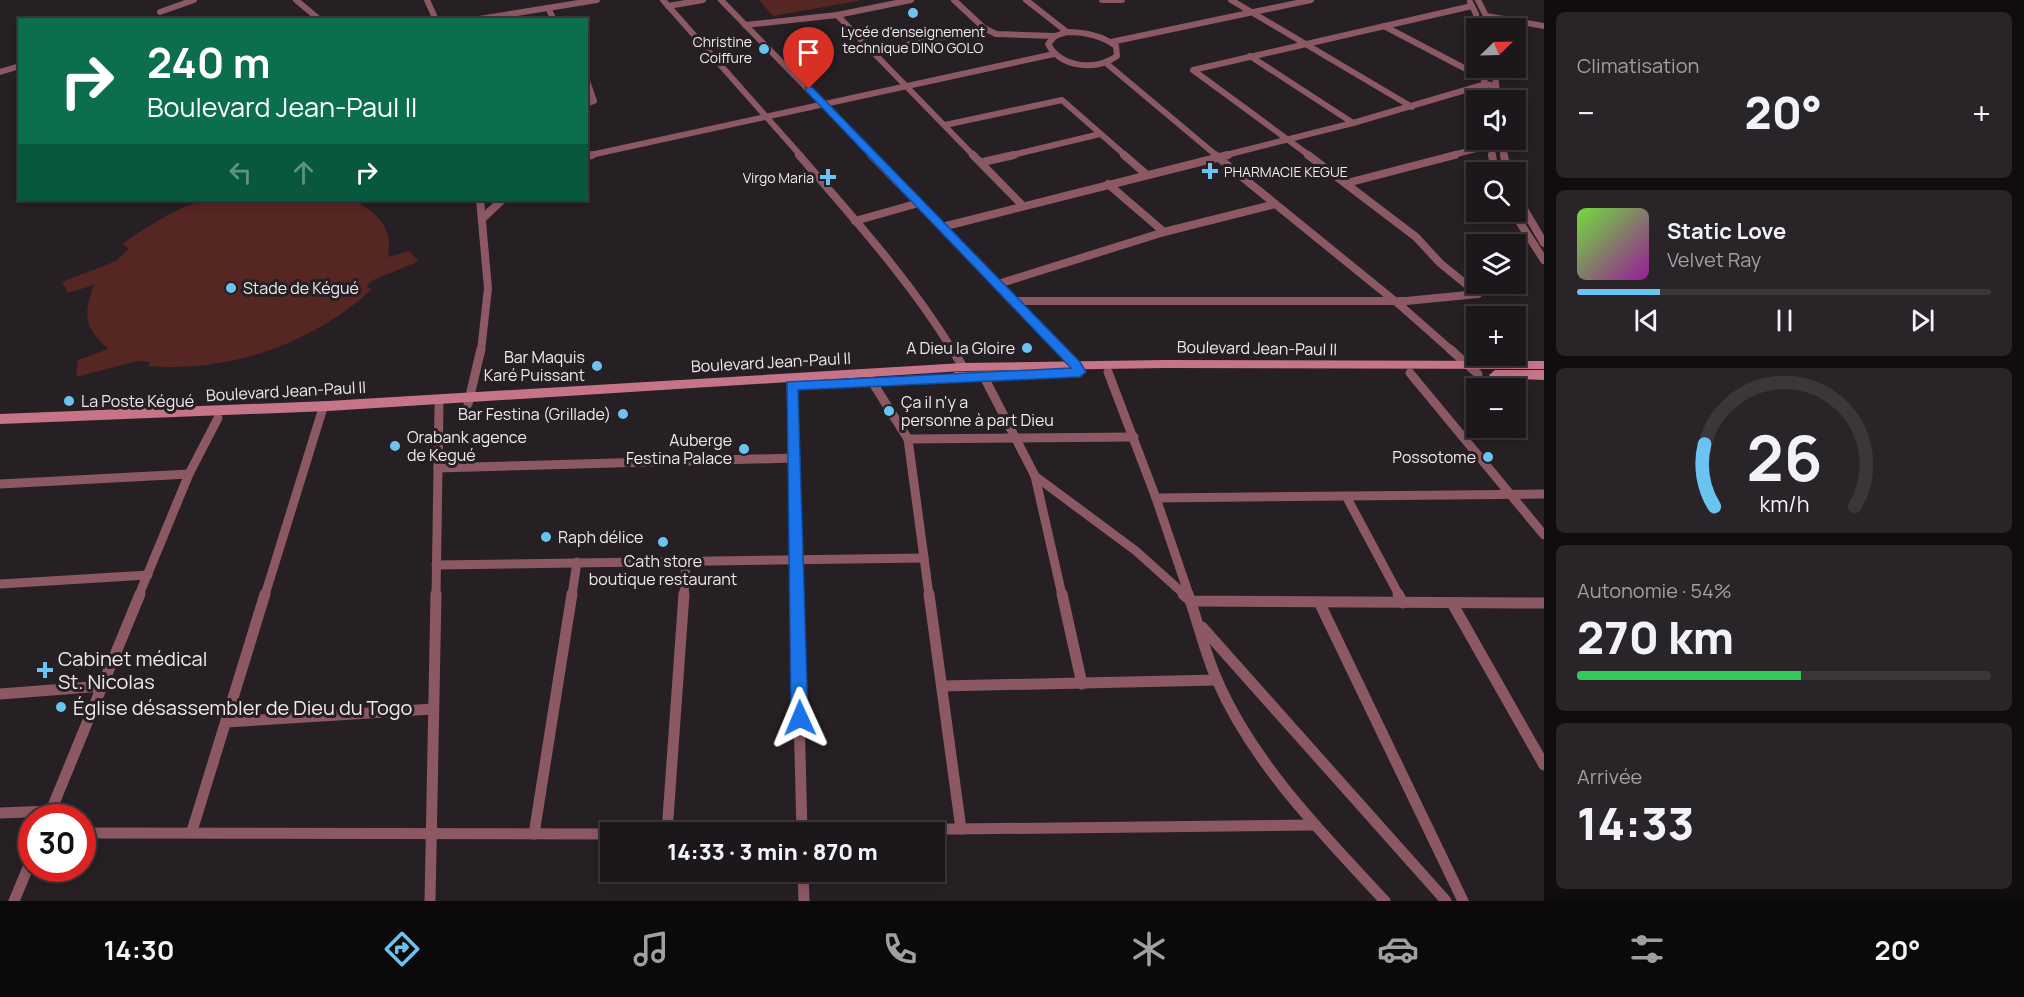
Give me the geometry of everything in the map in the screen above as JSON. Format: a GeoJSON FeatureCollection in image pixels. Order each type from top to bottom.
{"type":"FeatureCollection","features":[{"type":"Feature","properties":{"kind":"main road","name":"Boulevard Jean-Paul II"},"geometry":{"type":"LineString","coordinates":[[0,427],[439,406],[469,401],[963,368],[1078,369],[1240,363],[1544,375]]}},
{"type":"Feature","properties":{"kind":"main road","name":"Boulevard Jean-Paul II"},"geometry":{"type":"LineString","coordinates":[[0,419],[469,401],[871,380],[984,377],[1078,369],[1108,372],[1410,373],[1475,371],[1544,365]]}},
{"type":"Feature","properties":{"kind":"street"},"geometry":{"type":"LineString","coordinates":[[160,12],[194,0]]}},
{"type":"Feature","properties":{"kind":"street"},"geometry":{"type":"LineString","coordinates":[[296,0],[318,18]]}},
{"type":"Feature","properties":{"kind":"street"},"geometry":{"type":"LineString","coordinates":[[427,0],[435,18]]}},
{"type":"Feature","properties":{"kind":"street"},"geometry":{"type":"LineString","coordinates":[[486,18],[597,0]]}},
{"type":"Feature","properties":{"kind":"street"},"geometry":{"type":"LineString","coordinates":[[663,0],[765,115],[913,291],[963,368]]}},
{"type":"Feature","properties":{"kind":"street"},"geometry":{"type":"LineString","coordinates":[[668,6],[703,0]]}},
{"type":"Feature","properties":{"kind":"street"},"geometry":{"type":"LineString","coordinates":[[721,0],[1078,369]]}},
{"type":"Feature","properties":{"kind":"street"},"geometry":{"type":"LineString","coordinates":[[745,25],[837,15],[890,2],[911,0]]}},
{"type":"Feature","properties":{"kind":"street"},"geometry":{"type":"LineString","coordinates":[[954,0],[984,28],[996,34],[1055,36],[1067,32],[1086,33],[1111,42],[1311,0]]}},
{"type":"Feature","properties":{"kind":"street"},"geometry":{"type":"LineString","coordinates":[[1026,0],[1067,32]]}},
{"type":"Feature","properties":{"kind":"street"},"geometry":{"type":"LineString","coordinates":[[1101,0],[1122,0]]}},
{"type":"Feature","properties":{"kind":"street"},"geometry":{"type":"LineString","coordinates":[[1231,0],[1412,107]]}},
{"type":"Feature","properties":{"kind":"street"},"geometry":{"type":"LineString","coordinates":[[1478,0],[1486,16],[1544,26]]}},
{"type":"Feature","properties":{"kind":"street"},"geometry":{"type":"LineString","coordinates":[[1483,6],[1488,1]]}},
{"type":"Feature","properties":{"kind":"street"},"geometry":{"type":"LineString","coordinates":[[1014,301],[1394,301],[1478,294],[1440,263],[1416,237],[1347,183],[1194,74],[1193,70],[1384,26],[1470,3],[1476,18]]}},
{"type":"Feature","properties":{"kind":"street"},"geometry":{"type":"LineString","coordinates":[[548,8],[553,18]]}},
{"type":"Feature","properties":{"kind":"street"},"geometry":{"type":"LineString","coordinates":[[837,15],[1023,206]]}},
{"type":"Feature","properties":{"kind":"street"},"geometry":{"type":"LineString","coordinates":[[1384,26],[1496,86]]}},
{"type":"Feature","properties":{"kind":"street"},"geometry":{"type":"LineString","coordinates":[[874,52],[984,28]]}},
{"type":"Feature","properties":{"kind":"street"},"geometry":{"type":"LineString","coordinates":[[1054,54],[1048,44],[1055,36]]}},
{"type":"Feature","properties":{"kind":"street"},"geometry":{"type":"LineString","coordinates":[[588,156],[765,115],[825,105],[1054,54],[1085,65],[1106,63],[1117,56],[1118,51],[1111,42]]}},
{"type":"Feature","properties":{"kind":"street"},"geometry":{"type":"LineString","coordinates":[[1250,56],[1353,123]]}},
{"type":"Feature","properties":{"kind":"street"},"geometry":{"type":"LineString","coordinates":[[1106,63],[1121,78],[1394,301],[1475,371]]}},
{"type":"Feature","properties":{"kind":"street"},"geometry":{"type":"LineString","coordinates":[[0,72],[18,67]]}},
{"type":"Feature","properties":{"kind":"street"},"geometry":{"type":"LineString","coordinates":[[1484,78],[1486,90]]}},
{"type":"Feature","properties":{"kind":"street"},"geometry":{"type":"LineString","coordinates":[[1495,78],[1496,90]]}},
{"type":"Feature","properties":{"kind":"street"},"geometry":{"type":"LineString","coordinates":[[942,226],[1353,123],[1412,107],[1485,82]]}},
{"type":"Feature","properties":{"kind":"street"},"geometry":{"type":"LineString","coordinates":[[588,84],[594,101],[588,103]]}},
{"type":"Feature","properties":{"kind":"street"},"geometry":{"type":"LineString","coordinates":[[945,124],[1060,99],[1147,175]]}},
{"type":"Feature","properties":{"kind":"street"},"geometry":{"type":"LineString","coordinates":[[982,162],[1100,134]]}},
{"type":"Feature","properties":{"kind":"street"},"geometry":{"type":"LineString","coordinates":[[1347,183],[1466,149]]}},
{"type":"Feature","properties":{"kind":"street"},"geometry":{"type":"LineString","coordinates":[[1108,184],[1164,232]]}},
{"type":"Feature","properties":{"kind":"street"},"geometry":{"type":"LineString","coordinates":[[469,401],[483,341],[488,297],[488,264],[480,201]]}},
{"type":"Feature","properties":{"kind":"street"},"geometry":{"type":"LineString","coordinates":[[483,218],[501,201]]}},
{"type":"Feature","properties":{"kind":"street"},"geometry":{"type":"LineString","coordinates":[[855,220],[919,203]]}},
{"type":"Feature","properties":{"kind":"street"},"geometry":{"type":"LineString","coordinates":[[998,284],[1164,232],[1275,204]]}},
{"type":"Feature","properties":{"kind":"street"},"geometry":{"type":"LineString","coordinates":[[1526,213],[1544,243]]}},
{"type":"Feature","properties":{"kind":"street"},"geometry":{"type":"LineString","coordinates":[[1519,222],[1544,260]]}},
{"type":"Feature","properties":{"kind":"street"},"geometry":{"type":"LineString","coordinates":[[1108,372],[1156,498],[1217,680],[1253,742],[1315,825],[1385,901]]}},
{"type":"Feature","properties":{"kind":"street"},"geometry":{"type":"LineString","coordinates":[[1410,373],[1544,535]]}},
{"type":"Feature","properties":{"kind":"street"},"geometry":{"type":"LineString","coordinates":[[984,377],[1017,437],[1035,476],[1082,684]]}},
{"type":"Feature","properties":{"kind":"street"},"geometry":{"type":"LineString","coordinates":[[871,380],[908,439],[961,829]]}},
{"type":"Feature","properties":{"kind":"street"},"geometry":{"type":"LineString","coordinates":[[791,385],[802,822]]}},
{"type":"Feature","properties":{"kind":"street"},"geometry":{"type":"LineString","coordinates":[[430,901],[439,406]]}},
{"type":"Feature","properties":{"kind":"street"},"geometry":{"type":"LineString","coordinates":[[192,831],[322,411]]}},
{"type":"Feature","properties":{"kind":"street"},"geometry":{"type":"LineString","coordinates":[[53,804],[189,474],[218,418]]}},
{"type":"Feature","properties":{"kind":"street"},"geometry":{"type":"LineString","coordinates":[[908,439],[1134,437]]}},
{"type":"Feature","properties":{"kind":"street"},"geometry":{"type":"LineString","coordinates":[[438,468],[794,458]]}},
{"type":"Feature","properties":{"kind":"street"},"geometry":{"type":"LineString","coordinates":[[0,484],[189,474]]}},
{"type":"Feature","properties":{"kind":"street"},"geometry":{"type":"LineString","coordinates":[[1035,476],[1136,551],[1191,602],[1544,603]]}},
{"type":"Feature","properties":{"kind":"street"},"geometry":{"type":"LineString","coordinates":[[1156,498],[1544,494]]}},
{"type":"Feature","properties":{"kind":"street"},"geometry":{"type":"LineString","coordinates":[[1346,496],[1403,603]]}},
{"type":"Feature","properties":{"kind":"street"},"geometry":{"type":"LineString","coordinates":[[436,565],[924,558]]}},
{"type":"Feature","properties":{"kind":"street"},"geometry":{"type":"LineString","coordinates":[[668,822],[686,560]]}},
{"type":"Feature","properties":{"kind":"street"},"geometry":{"type":"LineString","coordinates":[[534,834],[577,562]]}},
{"type":"Feature","properties":{"kind":"street"},"geometry":{"type":"LineString","coordinates":[[0,584],[148,574]]}},
{"type":"Feature","properties":{"kind":"street"},"geometry":{"type":"LineString","coordinates":[[1452,603],[1538,744],[1544,765]]}},
{"type":"Feature","properties":{"kind":"street"},"geometry":{"type":"LineString","coordinates":[[1320,604],[1463,901]]}},
{"type":"Feature","properties":{"kind":"street"},"geometry":{"type":"LineString","coordinates":[[1198,623],[1446,901]]}},
{"type":"Feature","properties":{"kind":"street"},"geometry":{"type":"LineString","coordinates":[[942,686],[1217,680]]}},
{"type":"Feature","properties":{"kind":"street"},"geometry":{"type":"LineString","coordinates":[[0,694],[103,686]]}},
{"type":"Feature","properties":{"kind":"street"},"geometry":{"type":"LineString","coordinates":[[226,722],[433,709]]}},
{"type":"Feature","properties":{"kind":"street"},"geometry":{"type":"LineString","coordinates":[[0,813],[18,813]]}},
{"type":"Feature","properties":{"kind":"street"},"geometry":{"type":"LineString","coordinates":[[945,829],[1315,825]]}},
{"type":"Feature","properties":{"kind":"street"},"geometry":{"type":"LineString","coordinates":[[96,833],[192,831],[431,835],[600,834]]}},
{"type":"Feature","properties":{"kind":"street"},"geometry":{"type":"LineString","coordinates":[[14,901],[22,882]]}},
{"type":"Feature","properties":{"kind":"street"},"geometry":{"type":"LineString","coordinates":[[803,882],[804,901]]}},
{"type":"Feature","properties":{"kind":"shaded area"},"geometry":{"type":"Polygon","coordinates":[[[759,0],[858,0],[858,1],[773,16],[759,0]]]}},
{"type":"Feature","properties":{"kind":"shaded area","name":"Stade de Kégué"},"geometry":{"type":"Polygon","coordinates":[[[200,201],[366,201],[359,203],[379,219],[387,232],[388,257],[409,251],[419,261],[371,281],[367,287],[372,289],[349,308],[323,325],[268,351],[208,365],[148,366],[150,362],[138,361],[76,377],[78,360],[108,349],[94,334],[88,320],[88,305],[94,285],[68,293],[62,282],[116,261],[129,249],[122,244],[131,237],[200,201]]]}},
{"type":"Feature","properties":{"kind":"place","name":"Lycée d'enseignement technique DINO GOLO"},"geometry":{"type":"Point","coordinates":[913,13]}},
{"type":"Feature","properties":{"kind":"place","name":"Christine Coiffure"},"geometry":{"type":"Point","coordinates":[764,49]}},
{"type":"Feature","properties":{"kind":"place","name":"PHARMACIE KEGUE"},"geometry":{"type":"Point","coordinates":[1210,171]}},
{"type":"Feature","properties":{"kind":"place","name":"Virgo Maria"},"geometry":{"type":"Point","coordinates":[828,177]}},
{"type":"Feature","properties":{"kind":"place","name":"Stade de Kégué"},"geometry":{"type":"Point","coordinates":[231,288]}},
{"type":"Feature","properties":{"kind":"place","name":"A Dieu la Gloire"},"geometry":{"type":"Point","coordinates":[1027,348]}},
{"type":"Feature","properties":{"kind":"place","name":"Bar Maquis Karé Puissant"},"geometry":{"type":"Point","coordinates":[597,366]}},
{"type":"Feature","properties":{"kind":"place","name":"La Poste Kégué"},"geometry":{"type":"Point","coordinates":[69,401]}},
{"type":"Feature","properties":{"kind":"place","name":"Ça il n'y a personne à part Dieu"},"geometry":{"type":"Point","coordinates":[889,411]}},
{"type":"Feature","properties":{"kind":"place","name":"Bar Festina (Grillade)"},"geometry":{"type":"Point","coordinates":[623,414]}},
{"type":"Feature","properties":{"kind":"place","name":"Orabank agence de Kegué"},"geometry":{"type":"Point","coordinates":[395,446]}},
{"type":"Feature","properties":{"kind":"place","name":"Auberge Festina Palace"},"geometry":{"type":"Point","coordinates":[744,449]}},
{"type":"Feature","properties":{"kind":"place","name":"Possotome"},"geometry":{"type":"Point","coordinates":[1488,457]}},
{"type":"Feature","properties":{"kind":"place","name":"Raph délice"},"geometry":{"type":"Point","coordinates":[546,537]}},
{"type":"Feature","properties":{"kind":"place","name":"Cath store boutique restaurant"},"geometry":{"type":"Point","coordinates":[663,542]}},
{"type":"Feature","properties":{"kind":"place","name":"Cabinet médical St. Nicolas"},"geometry":{"type":"Point","coordinates":[45,670]}},
{"type":"Feature","properties":{"kind":"place","name":"Église désassembler de Dieu du Togo"},"geometry":{"type":"Point","coordinates":[61,707]}},
{"type":"Feature","properties":{"kind":"route"},"geometry":{"type":"LineString","coordinates":[[800,718],[791,385],[1079,372],[1076,365],[809,89]]}}]}
